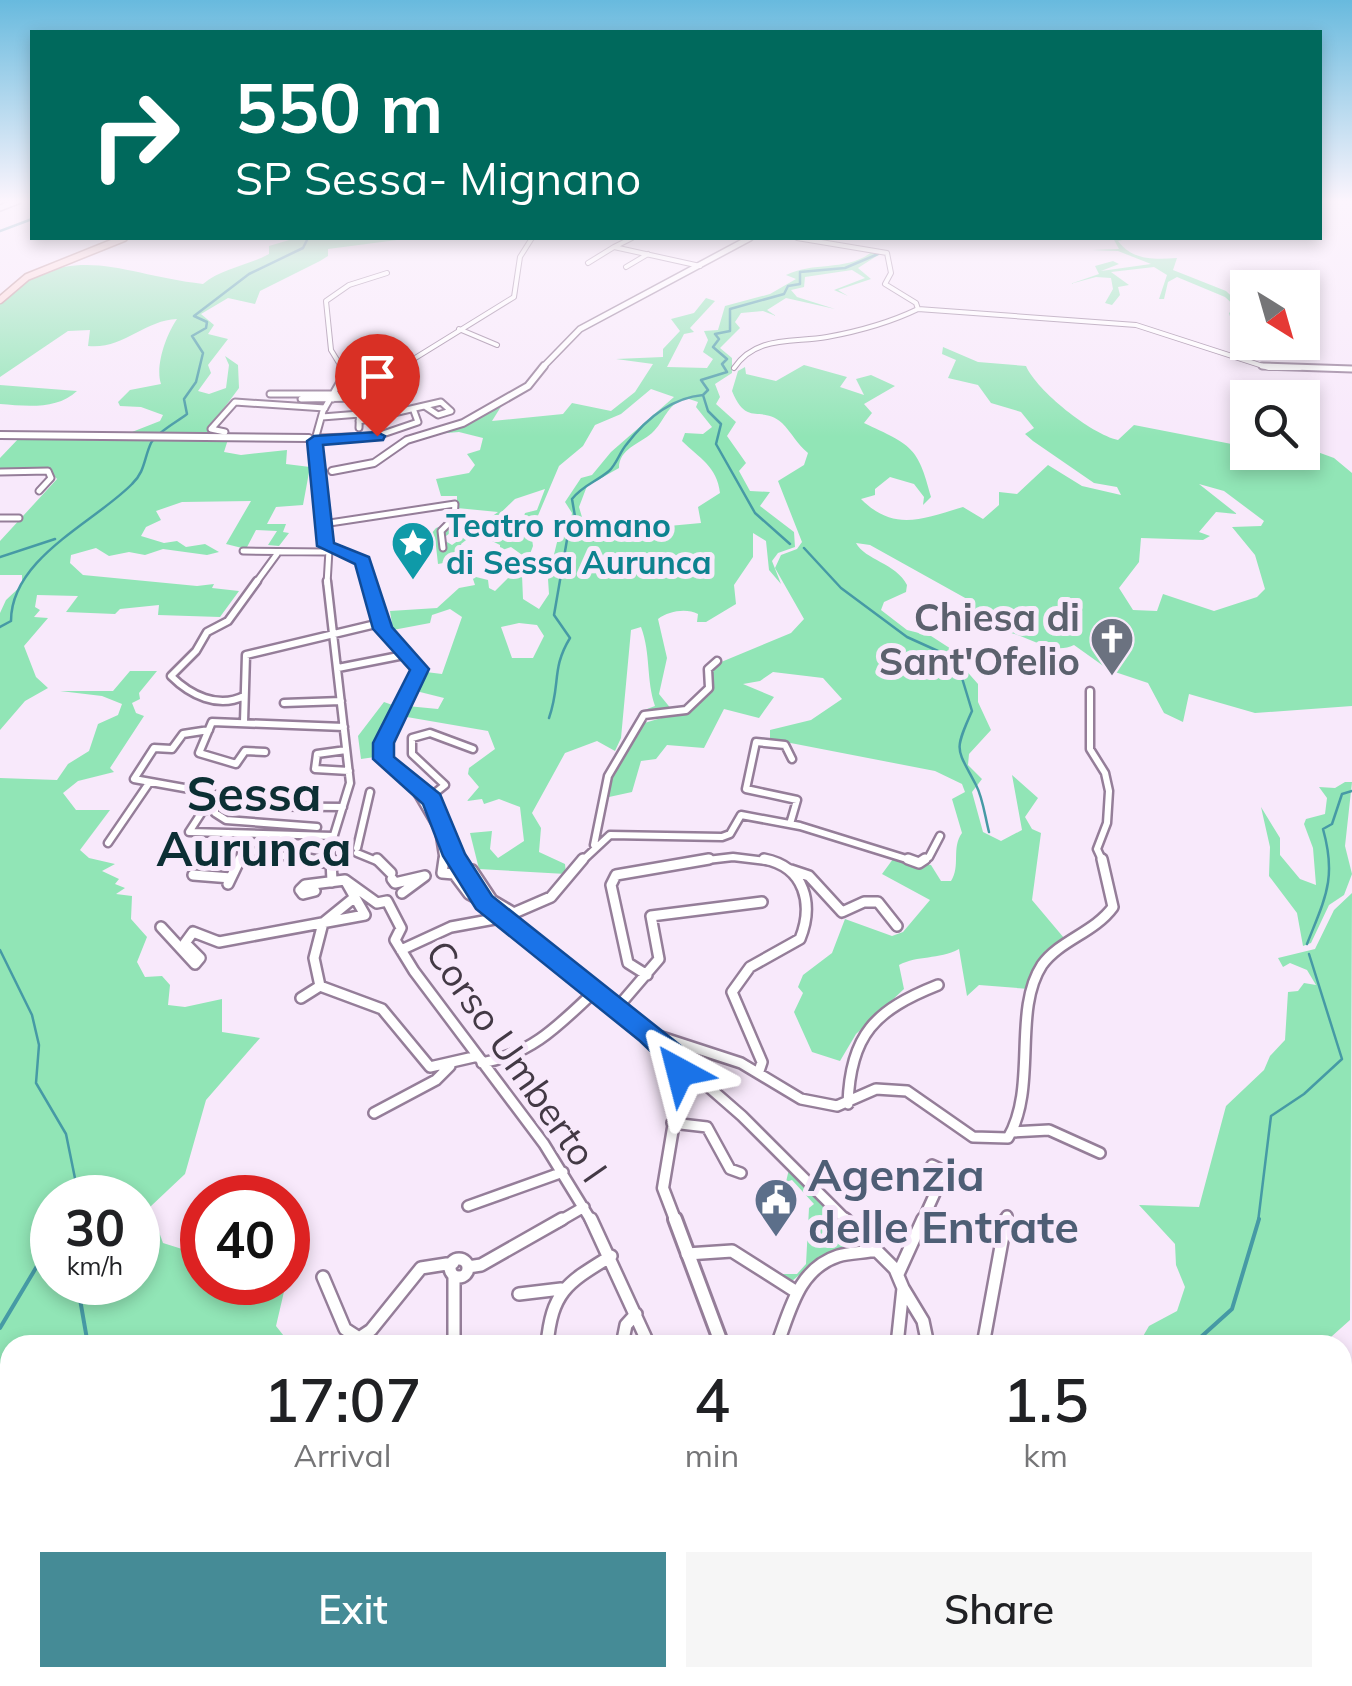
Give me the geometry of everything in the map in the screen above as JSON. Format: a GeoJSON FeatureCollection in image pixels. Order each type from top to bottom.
{"type":"FeatureCollection","features":[{"type":"Feature","properties":{"kind":"main road"},"geometry":{"type":"LineString","coordinates":[[0,300],[24,280]]}},
{"type":"Feature","properties":{"kind":"street"},"geometry":{"type":"LineString","coordinates":[[332,882],[328,830],[343,807],[350,771],[314,438],[345,373],[331,350],[326,301],[348,286],[367,280]]}},
{"type":"Feature","properties":{"kind":"street"},"geometry":{"type":"LineString","coordinates":[[334,398],[413,362],[516,294],[518,280]]}},
{"type":"Feature","properties":{"kind":"street"},"geometry":{"type":"LineString","coordinates":[[318,474],[371,464],[406,440],[464,422],[511,398],[528,386],[562,343],[580,329],[674,280]]}},
{"type":"Feature","properties":{"kind":"street"},"geometry":{"type":"LineString","coordinates":[[887,280],[885,284],[916,303],[918,310]]}},
{"type":"Feature","properties":{"kind":"street"},"geometry":{"type":"LineString","coordinates":[[506,301],[523,296]]}},
{"type":"Feature","properties":{"kind":"street"},"geometry":{"type":"LineString","coordinates":[[734,369],[745,353],[755,348],[796,336],[820,338],[886,325],[918,310],[1129,324],[1265,367],[1352,370]]}},
{"type":"Feature","properties":{"kind":"street"},"geometry":{"type":"LineString","coordinates":[[459,329],[497,345]]}},
{"type":"Feature","properties":{"kind":"street"},"geometry":{"type":"LineString","coordinates":[[298,396],[302,380]]}},
{"type":"Feature","properties":{"kind":"street"},"geometry":{"type":"LineString","coordinates":[[270,394],[360,398],[358,437]]}},
{"type":"Feature","properties":{"kind":"street"},"geometry":{"type":"LineString","coordinates":[[225,432],[211,428],[236,402],[325,408]]}},
{"type":"Feature","properties":{"kind":"street"},"geometry":{"type":"LineString","coordinates":[[322,418],[359,421],[426,407]]}},
{"type":"Feature","properties":{"kind":"street"},"geometry":{"type":"LineString","coordinates":[[0,436],[358,437],[383,435],[417,423],[420,417],[414,410]]}},
{"type":"Feature","properties":{"kind":"street"},"geometry":{"type":"LineString","coordinates":[[345,437],[346,429],[359,421]]}},
{"type":"Feature","properties":{"kind":"street"},"geometry":{"type":"LineString","coordinates":[[1,474],[48,471],[51,478],[39,491]]}},
{"type":"Feature","properties":{"kind":"street"},"geometry":{"type":"LineString","coordinates":[[323,524],[455,504],[454,518],[440,531],[443,548]]}},
{"type":"Feature","properties":{"kind":"street"},"geometry":{"type":"LineString","coordinates":[[0,518],[19,518]]}},
{"type":"Feature","properties":{"kind":"street"},"geometry":{"type":"LineString","coordinates":[[243,552],[327,550],[363,561],[380,623],[419,667],[419,676],[382,753],[386,765],[430,797],[463,871],[484,902]]}},
{"type":"Feature","properties":{"kind":"street"},"geometry":{"type":"LineString","coordinates":[[244,696],[234,702],[211,700],[180,686],[171,676],[196,651],[207,632],[228,620],[276,554]]}},
{"type":"Feature","properties":{"kind":"street"},"geometry":{"type":"LineString","coordinates":[[244,722],[249,676],[246,654],[380,623]]}},
{"type":"Feature","properties":{"kind":"street"},"geometry":{"type":"LineString","coordinates":[[338,668],[410,654]]}},
{"type":"Feature","properties":{"kind":"street"},"geometry":{"type":"LineString","coordinates":[[594,846],[599,792],[619,761],[624,741],[644,715],[683,711],[697,703],[710,685],[709,667],[717,661]]}},
{"type":"Feature","properties":{"kind":"street"},"geometry":{"type":"LineString","coordinates":[[1013,1132],[1033,990],[1041,966],[1049,954],[1085,934],[1113,907],[1106,868],[1097,848],[1106,823],[1110,791],[1106,773],[1090,749],[1090,691]]}},
{"type":"Feature","properties":{"kind":"street"},"geometry":{"type":"LineString","coordinates":[[284,703],[341,701]]}},
{"type":"Feature","properties":{"kind":"street"},"geometry":{"type":"LineString","coordinates":[[265,752],[245,752],[236,764],[199,754],[212,722],[344,727]]}},
{"type":"Feature","properties":{"kind":"street"},"geometry":{"type":"LineString","coordinates":[[209,730],[183,734],[172,749],[154,748],[134,779],[212,793],[215,813],[223,814],[226,820],[328,830]]}},
{"type":"Feature","properties":{"kind":"street"},"geometry":{"type":"LineString","coordinates":[[430,797],[445,784],[412,754],[412,738],[430,733],[474,748]]}},
{"type":"Feature","properties":{"kind":"street"},"geometry":{"type":"LineString","coordinates":[[790,824],[797,800],[746,788],[756,742],[785,745],[792,752],[792,759]]}},
{"type":"Feature","properties":{"kind":"street"},"geometry":{"type":"LineString","coordinates":[[346,750],[317,754],[316,768],[350,771]]}},
{"type":"Feature","properties":{"kind":"street"},"geometry":{"type":"LineString","coordinates":[[404,779],[430,809],[445,860],[442,874]]}},
{"type":"Feature","properties":{"kind":"street"},"geometry":{"type":"LineString","coordinates":[[108,843],[149,783]]}},
{"type":"Feature","properties":{"kind":"street"},"geometry":{"type":"LineString","coordinates":[[370,792],[357,848],[375,858],[394,883],[425,876],[402,893]]}},
{"type":"Feature","properties":{"kind":"street"},"geometry":{"type":"LineString","coordinates":[[328,830],[245,836],[190,832],[200,815],[214,806],[296,810],[343,807]]}},
{"type":"Feature","properties":{"kind":"street"},"geometry":{"type":"LineString","coordinates":[[463,871],[472,870],[498,906],[519,912],[559,894],[594,846],[606,836],[728,836],[742,814],[790,824],[919,863],[929,857],[940,836]]}},
{"type":"Feature","properties":{"kind":"street"},"geometry":{"type":"LineString","coordinates":[[245,836],[240,848],[245,850],[330,864]]}},
{"type":"Feature","properties":{"kind":"street"},"geometry":{"type":"LineString","coordinates":[[193,875],[230,881],[245,850]]}},
{"type":"Feature","properties":{"kind":"street"},"geometry":{"type":"LineString","coordinates":[[647,975],[627,959],[611,884],[616,876],[740,858],[772,861],[814,880],[842,912],[864,902],[878,902],[897,926]]}},
{"type":"Feature","properties":{"kind":"street"},"geometry":{"type":"LineString","coordinates":[[760,1071],[762,1062],[735,1007],[733,987],[749,966],[787,952],[800,940],[806,895],[792,870]]}},
{"type":"Feature","properties":{"kind":"street"},"geometry":{"type":"LineString","coordinates":[[315,892],[302,894],[300,890],[305,884],[346,880],[377,903],[386,902],[442,874],[454,874],[468,894],[505,918],[649,1033],[730,1104],[898,1274],[923,1321],[926,1335]]}},
{"type":"Feature","properties":{"kind":"street"},"geometry":{"type":"LineString","coordinates":[[161,926],[196,964],[200,958],[185,943],[194,932],[220,942],[266,930],[365,915],[346,880]]}},
{"type":"Feature","properties":{"kind":"street"},"geometry":{"type":"LineString","coordinates":[[320,986],[314,958],[323,923],[355,897]]}},
{"type":"Feature","properties":{"kind":"street","name":"Corso Umberto I"},"geometry":{"type":"LineString","coordinates":[[386,902],[401,928],[395,940],[423,988],[563,1172],[584,1207],[612,1256],[645,1335]]}},
{"type":"Feature","properties":{"kind":"street"},"geometry":{"type":"LineString","coordinates":[[617,1008],[659,958],[651,916],[762,902]]}},
{"type":"Feature","properties":{"kind":"street"},"geometry":{"type":"LineString","coordinates":[[401,950],[460,924],[489,916],[505,918]]}},
{"type":"Feature","properties":{"kind":"street"},"geometry":{"type":"LineString","coordinates":[[848,1104],[849,1072],[860,1038],[908,997],[938,985]]}},
{"type":"Feature","properties":{"kind":"street"},"geometry":{"type":"LineString","coordinates":[[302,998],[320,986]]}},
{"type":"Feature","properties":{"kind":"street"},"geometry":{"type":"LineString","coordinates":[[320,986],[382,1009],[428,1065],[450,1066],[480,1060],[498,1062],[547,1039],[595,991]]}},
{"type":"Feature","properties":{"kind":"street"},"geometry":{"type":"LineString","coordinates":[[649,1033],[666,1035],[760,1071],[801,1100],[848,1104],[876,1089],[907,1091],[973,1136],[998,1140],[1013,1132],[1049,1130],[1100,1153]]}},
{"type":"Feature","properties":{"kind":"street"},"geometry":{"type":"LineString","coordinates":[[672,1054],[681,1076],[662,1180],[718,1335]]}},
{"type":"Feature","properties":{"kind":"street"},"geometry":{"type":"LineString","coordinates":[[374,1113],[436,1080],[450,1066]]}},
{"type":"Feature","properties":{"kind":"street"},"geometry":{"type":"LineString","coordinates":[[672,1123],[707,1127],[730,1169],[741,1173]]}},
{"type":"Feature","properties":{"kind":"street"},"geometry":{"type":"LineString","coordinates":[[898,1274],[945,1171],[932,1165]]}},
{"type":"Feature","properties":{"kind":"street"},"geometry":{"type":"LineString","coordinates":[[468,1206],[563,1172]]}},
{"type":"Feature","properties":{"kind":"street"},"geometry":{"type":"LineString","coordinates":[[454,1335],[453,1269],[463,1260],[468,1267],[481,1265],[584,1207]]}},
{"type":"Feature","properties":{"kind":"street"},"geometry":{"type":"LineString","coordinates":[[984,1335],[1007,1216]]}},
{"type":"Feature","properties":{"kind":"street"},"geometry":{"type":"LineString","coordinates":[[686,1254],[709,1246],[726,1247],[795,1292]]}},
{"type":"Feature","properties":{"kind":"street"},"geometry":{"type":"LineString","coordinates":[[780,1335],[801,1280],[828,1260],[877,1250]]}},
{"type":"Feature","properties":{"kind":"street"},"geometry":{"type":"LineString","coordinates":[[547,1335],[551,1302],[560,1289],[612,1256]]}},
{"type":"Feature","properties":{"kind":"street"},"geometry":{"type":"LineString","coordinates":[[364,1335],[411,1275],[438,1262],[453,1269]]}},
{"type":"Feature","properties":{"kind":"street"},"geometry":{"type":"LineString","coordinates":[[323,1277],[345,1329],[354,1335]]}},
{"type":"Feature","properties":{"kind":"street"},"geometry":{"type":"LineString","coordinates":[[897,1335],[903,1288]]}},
{"type":"Feature","properties":{"kind":"street"},"geometry":{"type":"LineString","coordinates":[[518,1294],[560,1289]]}},
{"type":"Feature","properties":{"kind":"street"},"geometry":{"type":"LineString","coordinates":[[624,1335],[626,1325],[636,1314]]}},
{"type":"Feature","properties":{"kind":"green space"},"geometry":{"type":"Polygon","coordinates":[[[33,280],[171,280],[203,284],[209,280],[283,280],[260,291],[255,304],[228,298],[201,314],[214,325],[208,334],[228,339],[208,365],[211,373],[198,391],[209,394],[226,388],[229,365],[225,356],[238,365],[239,388],[207,431],[230,433],[224,452],[241,455],[287,450],[286,464],[310,467],[303,505],[276,507],[267,524],[286,524],[283,532],[289,533],[279,546],[268,545],[277,531],[256,530],[246,549],[226,544],[251,501],[182,502],[156,511],[161,520],[146,527],[141,536],[164,543],[177,541],[186,547],[205,544],[219,552],[207,555],[163,549],[145,555],[129,552],[109,556],[96,548],[71,555],[70,563],[83,575],[197,586],[214,584],[212,588],[239,591],[220,617],[158,615],[159,605],[120,609],[115,614],[66,612],[78,596],[37,595],[35,607],[40,610],[34,617],[48,618],[24,646],[36,677],[48,688],[25,701],[0,730],[0,613],[6,600],[22,585],[22,575],[0,575],[0,541],[57,479],[49,470],[0,471],[0,458],[20,437],[101,438],[104,433],[132,432],[160,421],[163,415],[141,407],[120,406],[118,402],[130,390],[161,384],[163,351],[177,319],[100,346],[88,346],[90,330],[68,331],[0,377],[0,304],[33,280]]]}},
{"type":"Feature","properties":{"kind":"green space"},"geometry":{"type":"Polygon","coordinates":[[[795,280],[805,280],[804,287],[791,290],[797,297],[835,309],[786,298],[767,310],[776,316],[763,311],[741,313],[735,322],[740,328],[720,348],[732,358],[732,373],[715,384],[720,397],[716,404],[736,422],[727,436],[746,463],[739,471],[750,491],[770,492],[760,506],[794,532],[795,547],[778,553],[772,561],[781,584],[769,570],[766,541],[753,533],[753,557],[734,585],[736,604],[706,622],[697,622],[698,614],[688,611],[672,612],[658,619],[667,658],[659,694],[672,710],[644,713],[637,721],[639,712],[655,706],[641,627],[631,630],[621,738],[615,751],[597,741],[565,753],[532,813],[541,828],[539,852],[565,864],[566,874],[479,869],[470,833],[492,831],[490,849],[498,858],[524,841],[520,807],[499,799],[484,804],[482,799],[467,801],[479,787],[468,774],[469,768],[495,749],[488,731],[401,716],[407,706],[438,709],[444,698],[416,691],[426,672],[442,674],[462,617],[450,609],[432,615],[430,623],[393,630],[390,611],[437,608],[459,588],[475,585],[472,576],[488,580],[489,588],[495,591],[509,577],[503,563],[520,562],[525,557],[511,547],[500,551],[500,545],[486,538],[489,529],[484,526],[461,544],[465,559],[438,564],[435,537],[426,540],[436,528],[450,523],[458,527],[442,539],[452,545],[498,512],[457,508],[457,496],[441,496],[436,479],[469,473],[475,465],[467,454],[480,450],[483,438],[459,432],[434,434],[502,405],[492,421],[563,414],[572,403],[611,411],[635,392],[653,364],[616,359],[663,357],[663,349],[680,331],[671,319],[694,313],[706,298],[715,301],[690,328],[694,332],[684,334],[667,367],[707,368],[713,359],[703,352],[708,340],[704,331],[718,330],[725,306],[770,294],[795,280]],[[651,389],[621,414],[595,425],[583,446],[559,466],[531,532],[533,546],[522,575],[523,599],[539,609],[549,594],[548,579],[560,530],[570,524],[572,513],[565,502],[581,478],[592,475],[611,452],[674,397],[651,389]],[[686,398],[670,409],[652,433],[626,451],[619,468],[587,486],[579,507],[584,524],[619,522],[647,528],[701,523],[698,507],[720,493],[706,463],[682,441],[685,433],[703,434],[712,427],[696,407],[698,402],[686,398]],[[545,489],[515,499],[487,526],[519,540],[524,536],[520,530],[525,513],[537,510],[545,489]],[[537,625],[501,627],[512,658],[533,658],[544,636],[537,625]]]}},
{"type":"Feature","properties":{"kind":"green space"},"geometry":{"type":"Polygon","coordinates":[[[869,280],[838,290],[848,296],[834,290],[869,280]]]}},
{"type":"Feature","properties":{"kind":"green space"},"geometry":{"type":"Polygon","coordinates":[[[1111,280],[1129,285],[1118,287],[1120,295],[1112,305],[1105,303],[1113,289],[1111,280]]]}},
{"type":"Feature","properties":{"kind":"green space"},"geometry":{"type":"Polygon","coordinates":[[[1165,280],[1172,280],[1168,282],[1164,299],[1159,299],[1165,280]]]}},
{"type":"Feature","properties":{"kind":"green space"},"geometry":{"type":"Polygon","coordinates":[[[1183,280],[1197,280],[1226,291],[1230,302],[1183,280]]]}},
{"type":"Feature","properties":{"kind":"green space"},"geometry":{"type":"Polygon","coordinates":[[[943,347],[978,362],[1026,366],[1041,387],[1066,410],[1118,440],[1134,425],[1230,444],[1230,470],[1320,470],[1320,453],[1334,458],[1352,473],[1352,706],[1255,713],[1189,694],[1183,722],[1164,713],[1148,683],[1109,670],[1074,645],[1055,648],[998,631],[992,623],[979,619],[967,599],[870,545],[856,543],[866,554],[896,572],[907,585],[906,592],[884,602],[881,610],[907,630],[931,636],[962,656],[963,667],[978,684],[978,702],[991,730],[969,754],[968,765],[982,779],[972,792],[983,832],[1001,841],[1022,830],[1012,775],[1038,798],[1025,817],[1032,829],[1041,833],[1032,900],[1064,938],[1045,951],[1029,989],[979,985],[967,996],[959,949],[899,965],[904,989],[856,1034],[840,1061],[812,1052],[794,1012],[803,993],[798,987],[803,975],[832,953],[845,919],[892,936],[903,932],[930,900],[882,874],[893,859],[931,865],[941,881],[951,881],[962,833],[952,799],[965,792],[962,784],[935,771],[770,739],[770,730],[811,720],[842,699],[823,678],[773,672],[760,681],[743,684],[774,697],[759,718],[724,709],[704,748],[667,745],[656,759],[641,761],[632,792],[609,797],[604,809],[607,780],[641,724],[695,708],[710,691],[714,665],[791,633],[804,619],[775,568],[781,555],[797,549],[802,542],[778,481],[804,465],[808,453],[782,423],[743,409],[732,391],[738,371],[745,367],[746,374],[776,381],[804,365],[847,377],[840,387],[864,395],[856,379],[871,375],[895,386],[864,404],[872,413],[864,423],[910,449],[922,467],[931,497],[923,505],[924,497],[914,484],[890,477],[875,489],[875,495],[861,499],[885,516],[909,520],[963,507],[983,519],[999,505],[999,492],[1017,494],[1048,465],[1082,486],[1121,495],[1117,487],[1094,483],[1033,441],[1025,434],[1034,428],[1021,412],[991,403],[978,385],[948,378],[956,360],[942,354],[943,347]],[[1199,484],[1237,514],[1216,512],[1199,532],[1210,536],[1203,540],[1141,538],[1139,562],[1119,588],[1133,610],[1157,611],[1163,594],[1214,611],[1257,597],[1265,589],[1255,555],[1232,527],[1261,526],[1264,521],[1224,491],[1199,484]]]}},
{"type":"Feature","properties":{"kind":"green space"},"geometry":{"type":"Polygon","coordinates":[[[0,385],[77,391],[51,404],[10,405],[0,404],[0,385]]]}},
{"type":"Feature","properties":{"kind":"green space"},"geometry":{"type":"Polygon","coordinates":[[[130,671],[157,671],[139,693],[140,699],[132,703],[136,713],[144,716],[110,768],[114,772],[78,781],[63,793],[76,810],[110,810],[80,850],[89,858],[115,864],[102,871],[119,879],[115,884],[125,888],[116,894],[132,896],[131,919],[147,937],[137,962],[145,977],[162,976],[170,985],[168,1005],[185,1007],[222,999],[222,1032],[260,1038],[206,1100],[185,1174],[160,1198],[160,1175],[30,1175],[30,1305],[160,1305],[160,1235],[163,1243],[180,1248],[180,1305],[281,1305],[276,1326],[283,1335],[0,1335],[0,778],[57,780],[68,764],[89,751],[98,724],[118,715],[122,704],[102,696],[60,691],[113,691],[130,671]]]}},
{"type":"Feature","properties":{"kind":"green space"},"geometry":{"type":"Polygon","coordinates":[[[384,702],[398,707],[379,734],[375,757],[361,759],[358,736],[384,702]]]}},
{"type":"Feature","properties":{"kind":"green space"},"geometry":{"type":"Polygon","coordinates":[[[1352,782],[1345,846],[1352,874],[1344,895],[1329,905],[1311,943],[1303,946],[1297,913],[1269,876],[1270,847],[1261,807],[1280,838],[1280,855],[1300,879],[1316,885],[1313,848],[1304,824],[1306,819],[1325,814],[1327,798],[1319,787],[1335,788],[1352,782]]]}},
{"type":"Feature","properties":{"kind":"green space"},"geometry":{"type":"Polygon","coordinates":[[[1352,893],[1350,1320],[1333,1335],[1144,1335],[1149,1326],[1177,1311],[1185,1287],[1176,1265],[1175,1244],[1139,1205],[1199,1207],[1226,1106],[1264,1070],[1270,1056],[1285,1040],[1288,992],[1298,991],[1304,983],[1316,985],[1307,970],[1290,963],[1283,967],[1278,958],[1315,949],[1334,910],[1352,893]]]}},
{"type":"Feature","properties":{"kind":"green space"},"geometry":{"type":"Polygon","coordinates":[[[789,1169],[863,1244],[825,1254],[792,1281],[781,1274],[797,1274],[806,1264],[809,1208],[814,1204],[792,1180],[786,1182],[789,1169]]]}},
{"type":"Feature","properties":{"kind":"waterway"},"geometry":{"type":"LineString","coordinates":[[0,627],[11,621],[15,599],[40,560],[132,484],[154,439],[187,414],[184,399],[196,382],[203,353],[192,336],[206,328],[207,322],[194,316],[242,280]]}},
{"type":"Feature","properties":{"kind":"waterway"},"geometry":{"type":"LineString","coordinates":[[703,395],[708,390],[701,380],[727,372],[722,364],[727,359],[713,347],[719,339],[715,334],[730,331],[730,309],[784,294],[788,286],[800,284],[800,280]]}},
{"type":"Feature","properties":{"kind":"waterway"},"geometry":{"type":"LineString","coordinates":[[549,718],[560,659],[570,638],[554,615],[568,534],[577,528],[572,499],[609,471],[650,419],[680,401],[703,395]]}},
{"type":"Feature","properties":{"kind":"waterway"},"geometry":{"type":"LineString","coordinates":[[703,395],[708,411],[721,424],[716,444],[755,513],[790,544]]}},
{"type":"Feature","properties":{"kind":"waterway"},"geometry":{"type":"LineString","coordinates":[[0,557],[55,539]]}},
{"type":"Feature","properties":{"kind":"waterway"},"geometry":{"type":"LineString","coordinates":[[804,548],[841,588],[907,637],[949,656],[959,668],[972,711],[960,743],[961,756],[980,796],[989,832]]}},
{"type":"Feature","properties":{"kind":"waterway"},"geometry":{"type":"LineString","coordinates":[[1307,944],[1324,901],[1329,875],[1323,829],[1332,824],[1342,794],[1352,791]]}},
{"type":"Feature","properties":{"kind":"waterway"},"geometry":{"type":"LineString","coordinates":[[0,950],[32,1015],[39,1045],[36,1083],[66,1134],[74,1175]]}},
{"type":"Feature","properties":{"kind":"waterway"},"geometry":{"type":"LineString","coordinates":[[1258,1222],[1271,1116],[1304,1094],[1342,1059],[1309,954]]}},
{"type":"Feature","properties":{"kind":"waterway"},"geometry":{"type":"LineString","coordinates":[[1203,1335],[1232,1309],[1259,1219]]}},
{"type":"Feature","properties":{"kind":"waterway"},"geometry":{"type":"LineString","coordinates":[[0,1328],[30,1278]]}},
{"type":"Feature","properties":{"kind":"waterway"},"geometry":{"type":"LineString","coordinates":[[81,1305],[86,1335]]}},
{"type":"Feature","properties":{"kind":"place","name":"Teatro romano di Sessa Aurunca"},"geometry":{"type":"Point","coordinates":[413,581]}},
{"type":"Feature","properties":{"kind":"place","name":"Chiesa di Sant'Ofelio"},"geometry":{"type":"Point","coordinates":[1112,677]}},
{"type":"Feature","properties":{"kind":"place","name":"Agenzia delle Entrate"},"geometry":{"type":"Point","coordinates":[776,1238]}},
{"type":"Feature","properties":{"kind":"district","name":"Sessa Aurunca"},"geometry":{"type":"Point","coordinates":[254,820]}},
{"type":"Feature","properties":{"kind":"route"},"geometry":{"type":"LineString","coordinates":[[377,436],[324,437],[314,441],[326,546],[332,552],[363,561],[383,629],[420,669],[384,743],[383,759],[432,800],[454,856],[484,902],[649,1033],[672,1054],[680,1072]]}}]}
